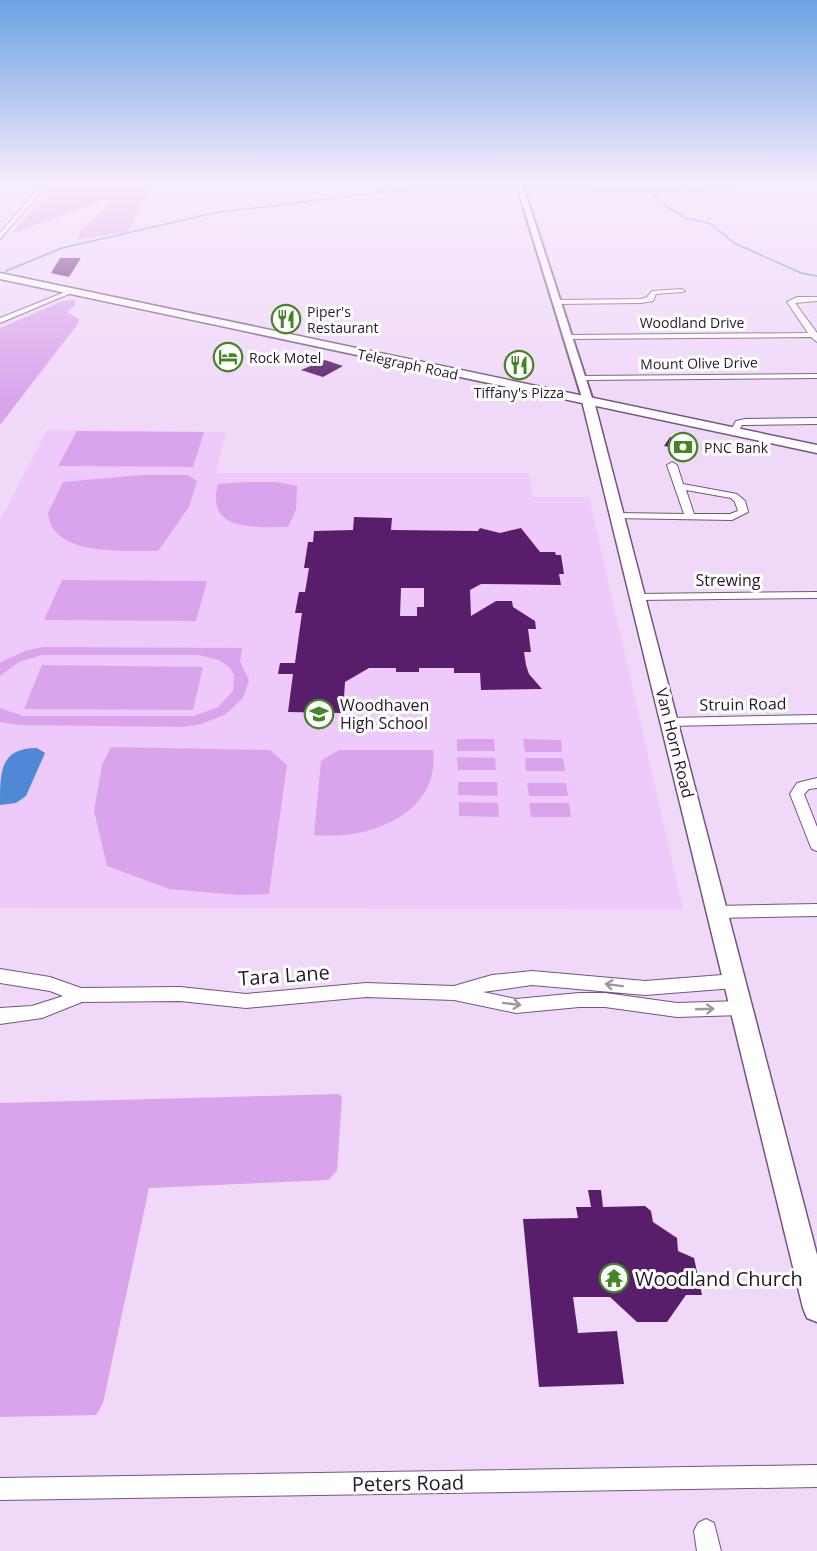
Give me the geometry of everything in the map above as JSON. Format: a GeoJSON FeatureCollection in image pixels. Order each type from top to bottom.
{"type":"FeatureCollection","features":[{"type":"Feature","properties":{"kind":"main road","name":"Telegraph Road"},"geometry":{"type":"LineString","coordinates":[[0,276],[817,449]]}},
{"type":"Feature","properties":{"kind":"main road","name":"Van Horn Road"},"geometry":{"type":"LineString","coordinates":[[588,401],[816,1302]]}},
{"type":"Feature","properties":{"kind":"street","name":"Van Horn Road"},"geometry":{"type":"LineString","coordinates":[[542,255],[588,401]]}},
{"type":"Feature","properties":{"kind":"street"},"geometry":{"type":"LineString","coordinates":[[0,321],[32,309],[68,291]]}},
{"type":"Feature","properties":{"kind":"street"},"geometry":{"type":"LineString","coordinates":[[557,302],[647,301],[654,292],[681,291]]}},
{"type":"Feature","properties":{"kind":"street"},"geometry":{"type":"LineString","coordinates":[[816,337],[791,304],[792,301],[817,299]]}},
{"type":"Feature","properties":{"kind":"street","name":"Woodland Drive"},"geometry":{"type":"LineString","coordinates":[[568,337],[816,337]]}},
{"type":"Feature","properties":{"kind":"street","name":"Mount Olive Drive"},"geometry":{"type":"LineString","coordinates":[[581,378],[817,376]]}},
{"type":"Feature","properties":{"kind":"street"},"geometry":{"type":"LineString","coordinates":[[734,432],[739,423],[745,422],[817,421]]}},
{"type":"Feature","properties":{"kind":"street"},"geometry":{"type":"LineString","coordinates":[[672,465],[690,516]]}},
{"type":"Feature","properties":{"kind":"street"},"geometry":{"type":"LineString","coordinates":[[618,516],[736,516],[743,512],[740,501],[734,496],[680,486]]}},
{"type":"Feature","properties":{"kind":"street","name":"Strewing"},"geometry":{"type":"LineString","coordinates":[[638,597],[817,595]]}},
{"type":"Feature","properties":{"kind":"street","name":"Struin Road"},"geometry":{"type":"LineString","coordinates":[[669,722],[817,720]]}},
{"type":"Feature","properties":{"kind":"street"},"geometry":{"type":"LineString","coordinates":[[817,783],[800,788],[798,798],[817,845]]}},
{"type":"Feature","properties":{"kind":"street"},"geometry":{"type":"LineString","coordinates":[[717,912],[817,910]]}},
{"type":"Feature","properties":{"kind":"street","name":"Tara Lane"},"geometry":{"type":"LineString","coordinates":[[0,976],[51,984],[81,995],[180,994],[246,1001],[366,990],[454,993],[516,1006],[605,1000],[649,1008],[741,1008]]}},
{"type":"Feature","properties":{"kind":"street","name":"Tara Lane"},"geometry":{"type":"LineString","coordinates":[[454,993],[492,982],[532,978],[645,988],[735,981]]}},
{"type":"Feature","properties":{"kind":"street"},"geometry":{"type":"LineString","coordinates":[[562,979],[565,1003]]}},
{"type":"Feature","properties":{"kind":"street"},"geometry":{"type":"LineString","coordinates":[[645,988],[649,1008]]}},
{"type":"Feature","properties":{"kind":"street","name":"Tara Lane"},"geometry":{"type":"LineString","coordinates":[[0,1016],[24,1016],[51,1010],[81,995]]}},
{"type":"Feature","properties":{"kind":"street","name":"Peters Road"},"geometry":{"type":"LineString","coordinates":[[0,1489],[817,1476]]}},
{"type":"Feature","properties":{"kind":"shaded area"},"geometry":{"type":"Polygon","coordinates":[[[75,300],[75,305],[67,312],[79,319],[77,325],[0,425],[0,328],[63,301],[75,300]]]}},
{"type":"Feature","properties":{"kind":"shaded area","name":"Woodhaven High School"},"geometry":{"type":"Polygon","coordinates":[[[47,430],[226,432],[216,473],[529,473],[532,497],[589,497],[683,909],[0,908],[0,520],[47,430]]]}},
{"type":"Feature","properties":{"kind":"shaded area"},"geometry":{"type":"Polygon","coordinates":[[[77,431],[204,432],[193,467],[58,466],[77,431]]]}},
{"type":"Feature","properties":{"kind":"shaded area"},"geometry":{"type":"Polygon","coordinates":[[[140,475],[187,475],[197,481],[189,507],[158,551],[111,550],[76,545],[63,538],[53,528],[48,513],[63,482],[140,475]]]}},
{"type":"Feature","properties":{"kind":"shaded area"},"geometry":{"type":"Polygon","coordinates":[[[277,482],[297,486],[296,510],[288,527],[248,526],[226,519],[219,511],[216,500],[218,484],[277,482]]]}},
{"type":"Feature","properties":{"kind":"shaded area"},"geometry":{"type":"Polygon","coordinates":[[[62,580],[207,581],[196,621],[44,620],[62,580]]]}},
{"type":"Feature","properties":{"kind":"shaded area"},"geometry":{"type":"Polygon","coordinates":[[[44,647],[242,648],[240,661],[249,680],[243,698],[226,714],[202,724],[183,727],[20,725],[0,722],[0,708],[23,716],[194,716],[218,707],[233,691],[234,675],[229,667],[219,660],[198,655],[42,655],[19,662],[0,676],[0,663],[3,661],[27,650],[44,647]]]}},
{"type":"Feature","properties":{"kind":"shaded area"},"geometry":{"type":"Polygon","coordinates":[[[42,665],[203,667],[193,710],[24,709],[42,665]]]}},
{"type":"Feature","properties":{"kind":"shaded area"},"geometry":{"type":"Polygon","coordinates":[[[457,739],[494,739],[495,751],[457,751],[457,739]]]}},
{"type":"Feature","properties":{"kind":"shaded area"},"geometry":{"type":"Polygon","coordinates":[[[523,739],[561,740],[562,752],[525,752],[523,739]]]}},
{"type":"Feature","properties":{"kind":"shaded area"},"geometry":{"type":"Polygon","coordinates":[[[111,747],[270,750],[287,765],[269,894],[237,895],[169,889],[107,866],[94,811],[102,765],[111,747]]]}},
{"type":"Feature","properties":{"kind":"shaded area"},"geometry":{"type":"Polygon","coordinates":[[[339,750],[433,750],[432,773],[425,792],[413,807],[396,819],[377,828],[356,833],[334,836],[314,835],[321,761],[339,750]]]}},
{"type":"Feature","properties":{"kind":"shaded area"},"geometry":{"type":"Polygon","coordinates":[[[457,757],[495,758],[496,770],[458,770],[457,757]]]}},
{"type":"Feature","properties":{"kind":"shaded area"},"geometry":{"type":"Polygon","coordinates":[[[525,758],[563,758],[565,771],[526,771],[525,758]]]}},
{"type":"Feature","properties":{"kind":"shaded area"},"geometry":{"type":"Polygon","coordinates":[[[458,782],[497,782],[498,796],[458,795],[458,782]]]}},
{"type":"Feature","properties":{"kind":"shaded area"},"geometry":{"type":"Polygon","coordinates":[[[527,783],[566,783],[568,796],[529,796],[527,783]]]}},
{"type":"Feature","properties":{"kind":"shaded area"},"geometry":{"type":"Polygon","coordinates":[[[459,802],[498,803],[499,817],[459,816],[459,802]]]}},
{"type":"Feature","properties":{"kind":"shaded area"},"geometry":{"type":"Polygon","coordinates":[[[529,803],[569,803],[571,817],[531,817],[529,803]]]}},
{"type":"Feature","properties":{"kind":"shaded area"},"geometry":{"type":"Polygon","coordinates":[[[339,1094],[342,1097],[337,1171],[328,1180],[149,1188],[103,1403],[96,1415],[0,1417],[0,1103],[339,1094]]]}},
{"type":"Feature","properties":{"kind":"water"},"geometry":{"type":"Polygon","coordinates":[[[37,748],[45,753],[26,796],[16,803],[0,805],[2,772],[9,757],[25,749],[37,748]]]}},
{"type":"Feature","properties":{"kind":"building"},"geometry":{"type":"Polygon","coordinates":[[[60,258],[81,258],[69,277],[51,273],[60,258]]]}},
{"type":"Feature","properties":{"kind":"building"},"geometry":{"type":"Polygon","coordinates":[[[325,360],[343,366],[323,377],[301,370],[325,360]]]}},
{"type":"Feature","properties":{"kind":"building","name":"PNC Bank"},"geometry":{"type":"Polygon","coordinates":[[[670,437],[697,444],[692,452],[687,451],[684,457],[672,455],[676,448],[664,446],[670,437]]]}},
{"type":"Feature","properties":{"kind":"building","name":"Woodhaven High School"},"geometry":{"type":"Polygon","coordinates":[[[354,517],[392,518],[391,530],[478,531],[480,528],[500,533],[521,528],[540,552],[555,552],[556,555],[561,555],[564,574],[559,574],[561,585],[481,584],[470,590],[471,616],[496,601],[512,601],[513,607],[535,621],[536,629],[528,629],[531,652],[524,652],[529,674],[542,689],[481,690],[480,673],[454,673],[454,668],[419,668],[419,672],[396,672],[396,668],[369,668],[345,682],[343,713],[288,712],[293,674],[278,674],[280,663],[295,663],[302,613],[295,613],[299,592],[305,592],[309,568],[304,568],[308,542],[313,542],[314,531],[353,530],[354,517]],[[401,588],[400,616],[417,616],[417,607],[424,607],[424,588],[401,588]]]}},
{"type":"Feature","properties":{"kind":"building","name":"Woodland Church"},"geometry":{"type":"Polygon","coordinates":[[[588,1190],[601,1190],[603,1207],[645,1206],[651,1211],[653,1222],[677,1238],[678,1251],[694,1258],[702,1295],[686,1295],[667,1322],[637,1322],[610,1297],[573,1297],[578,1333],[617,1331],[624,1384],[539,1387],[523,1219],[578,1218],[576,1207],[591,1207],[588,1190]]]}},
{"type":"Feature","properties":{"kind":"waterway"},"geometry":{"type":"LineString","coordinates":[[6,271],[44,255]]}},
{"type":"Feature","properties":{"kind":"waterway"},"geometry":{"type":"LineString","coordinates":[[762,255],[801,273],[817,276]]}},
{"type":"Feature","properties":{"kind":"place","name":"Piper's Restaurant"},"geometry":{"type":"Point","coordinates":[286,319]}},
{"type":"Feature","properties":{"kind":"place","name":"Rock Motel"},"geometry":{"type":"Point","coordinates":[228,357]}},
{"type":"Feature","properties":{"kind":"place","name":"Tiffany's Pizza"},"geometry":{"type":"Point","coordinates":[519,365]}},
{"type":"Feature","properties":{"kind":"place","name":"PNC Bank"},"geometry":{"type":"Point","coordinates":[683,447]}},
{"type":"Feature","properties":{"kind":"place","name":"Woodhaven High School"},"geometry":{"type":"Point","coordinates":[319,714]}},
{"type":"Feature","properties":{"kind":"place","name":"Woodland Church"},"geometry":{"type":"Point","coordinates":[614,1278]}}]}
